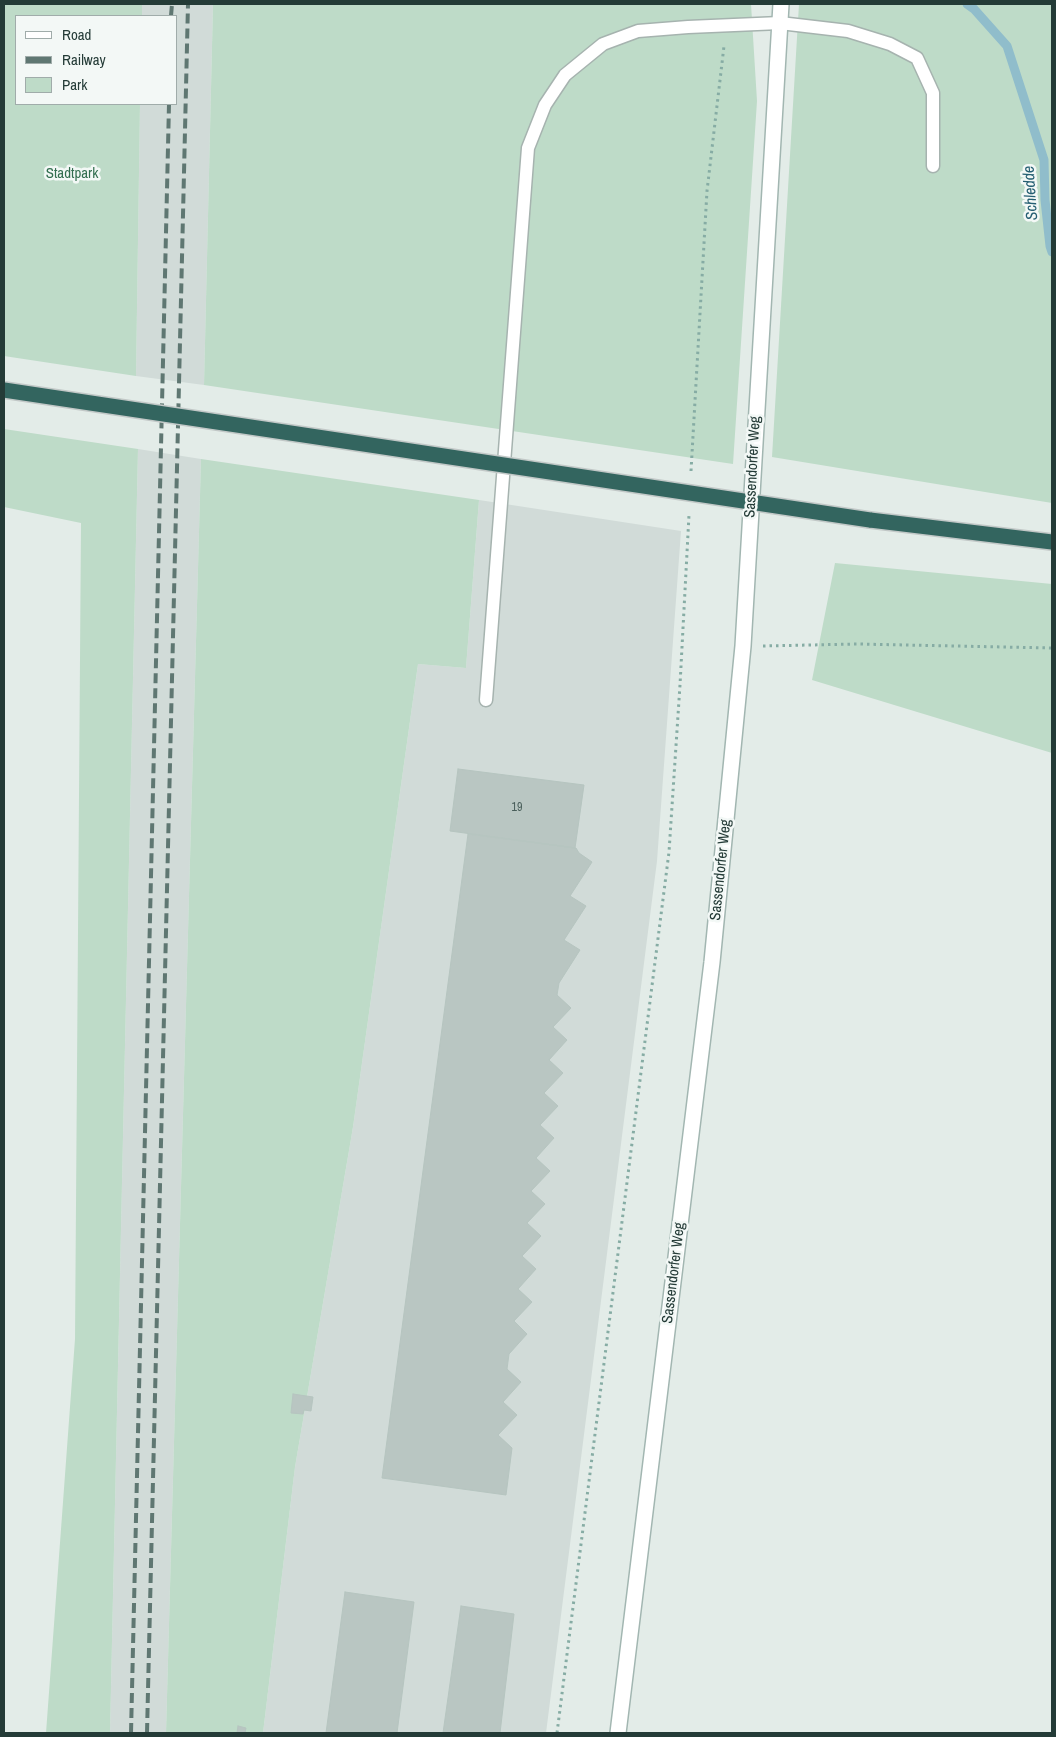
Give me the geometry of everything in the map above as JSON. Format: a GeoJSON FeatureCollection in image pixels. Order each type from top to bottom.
{"type":"FeatureCollection","features":[{"type":"Feature","properties":{"kind":"highway"},"geometry":{"type":"LineString","coordinates":[[4,390],[870,520],[1052,542]]}},
{"type":"Feature","properties":{"kind":"street","name":"Sassendorfer Weg"},"geometry":{"type":"LineString","coordinates":[[618,1733],[712,962],[743,646],[781,4]]}},
{"type":"Feature","properties":{"kind":"lane"},"geometry":{"type":"LineString","coordinates":[[486,700],[528,148],[545,105],[565,75],[603,44],[638,32],[688,27],[780,23],[848,31],[890,44],[917,58],[933,93],[933,166]]}},
{"type":"Feature","properties":{"kind":"path"},"geometry":{"type":"LineString","coordinates":[[691,477],[707,191],[727,25]]}},
{"type":"Feature","properties":{"kind":"path"},"geometry":{"type":"LineString","coordinates":[[557,1733],[669,852],[690,507]]}},
{"type":"Feature","properties":{"kind":"path"},"geometry":{"type":"LineString","coordinates":[[743,646],[858,644],[1052,648]]}},
{"type":"Feature","properties":{"kind":"shaded area"},"geometry":{"type":"Polygon","coordinates":[[[142,4],[213,4],[204,385],[136,376],[140,105],[178,105],[178,15],[142,15],[142,4]]]}},
{"type":"Feature","properties":{"kind":"shaded area"},"geometry":{"type":"Polygon","coordinates":[[[138,449],[201,459],[166,1733],[110,1733],[138,449]]]}},
{"type":"Feature","properties":{"kind":"shaded area"},"geometry":{"type":"Polygon","coordinates":[[[479,500],[681,531],[657,861],[546,1733],[263,1733],[295,1467],[353,1127],[418,664],[466,668],[479,500]]]}},
{"type":"Feature","properties":{"kind":"green space","name":"Stadtpark"},"geometry":{"type":"Polygon","coordinates":[[[4,4],[142,4],[142,15],[15,15],[15,105],[140,105],[136,376],[4,356],[4,4]]]}},
{"type":"Feature","properties":{"kind":"green space"},"geometry":{"type":"Polygon","coordinates":[[[213,4],[751,4],[757,101],[733,464],[204,385],[213,4]]]}},
{"type":"Feature","properties":{"kind":"green space"},"geometry":{"type":"Polygon","coordinates":[[[799,4],[1052,4],[1052,503],[772,457],[799,4]]]}},
{"type":"Feature","properties":{"kind":"green space"},"geometry":{"type":"Polygon","coordinates":[[[4,429],[138,449],[110,1733],[46,1733],[75,1339],[81,523],[4,507],[4,429]]]}},
{"type":"Feature","properties":{"kind":"green space"},"geometry":{"type":"Polygon","coordinates":[[[201,459],[479,500],[466,668],[418,664],[353,1127],[295,1467],[263,1733],[166,1733],[201,459]]]}},
{"type":"Feature","properties":{"kind":"green space"},"geometry":{"type":"Polygon","coordinates":[[[835,563],[1052,584],[1052,753],[812,680],[835,563]]]}},
{"type":"Feature","properties":{"kind":"building"},"geometry":{"type":"Polygon","coordinates":[[[458,769],[584,785],[575,848],[450,831],[458,769]]]}},
{"type":"Feature","properties":{"kind":"building"},"geometry":{"type":"Polygon","coordinates":[[[468,834],[576,848],[579,853],[592,862],[570,896],[586,906],[564,940],[580,950],[559,983],[557,995],[571,1008],[553,1027],[567,1040],[549,1060],[563,1073],[544,1093],[558,1106],[540,1125],[554,1138],[536,1158],[550,1171],[531,1191],[545,1204],[527,1223],[541,1236],[522,1256],[536,1269],[518,1289],[532,1302],[514,1321],[527,1334],[509,1354],[507,1369],[521,1382],[503,1402],[517,1415],[498,1435],[512,1448],[506,1495],[382,1478],[468,834]]]}},
{"type":"Feature","properties":{"kind":"building"},"geometry":{"type":"Polygon","coordinates":[[[293,1394],[313,1397],[311,1411],[304,1410],[303,1414],[291,1413],[293,1394]]]}},
{"type":"Feature","properties":{"kind":"building"},"geometry":{"type":"Polygon","coordinates":[[[345,1592],[414,1602],[397,1733],[326,1733],[345,1592]]]}},
{"type":"Feature","properties":{"kind":"building"},"geometry":{"type":"Polygon","coordinates":[[[461,1606],[514,1614],[500,1733],[443,1733],[461,1606]]]}},
{"type":"Feature","properties":{"kind":"building"},"geometry":{"type":"Polygon","coordinates":[[[238,1726],[246,1728],[245,1733],[237,1733],[238,1726]]]}},
{"type":"Feature","properties":{"kind":"waterway","name":"Schledde"},"geometry":{"type":"LineString","coordinates":[[967,4],[974,9],[1007,46],[1044,160],[1045,200],[1052,252]]}},
{"type":"Feature","properties":{"kind":"railway"},"geometry":{"type":"LineString","coordinates":[[171,15],[172,4]]}},
{"type":"Feature","properties":{"kind":"railway"},"geometry":{"type":"LineString","coordinates":[[147,1733],[188,4]]}},
{"type":"Feature","properties":{"kind":"railway"},"geometry":{"type":"LineString","coordinates":[[131,1733],[169,105]]}}]}
